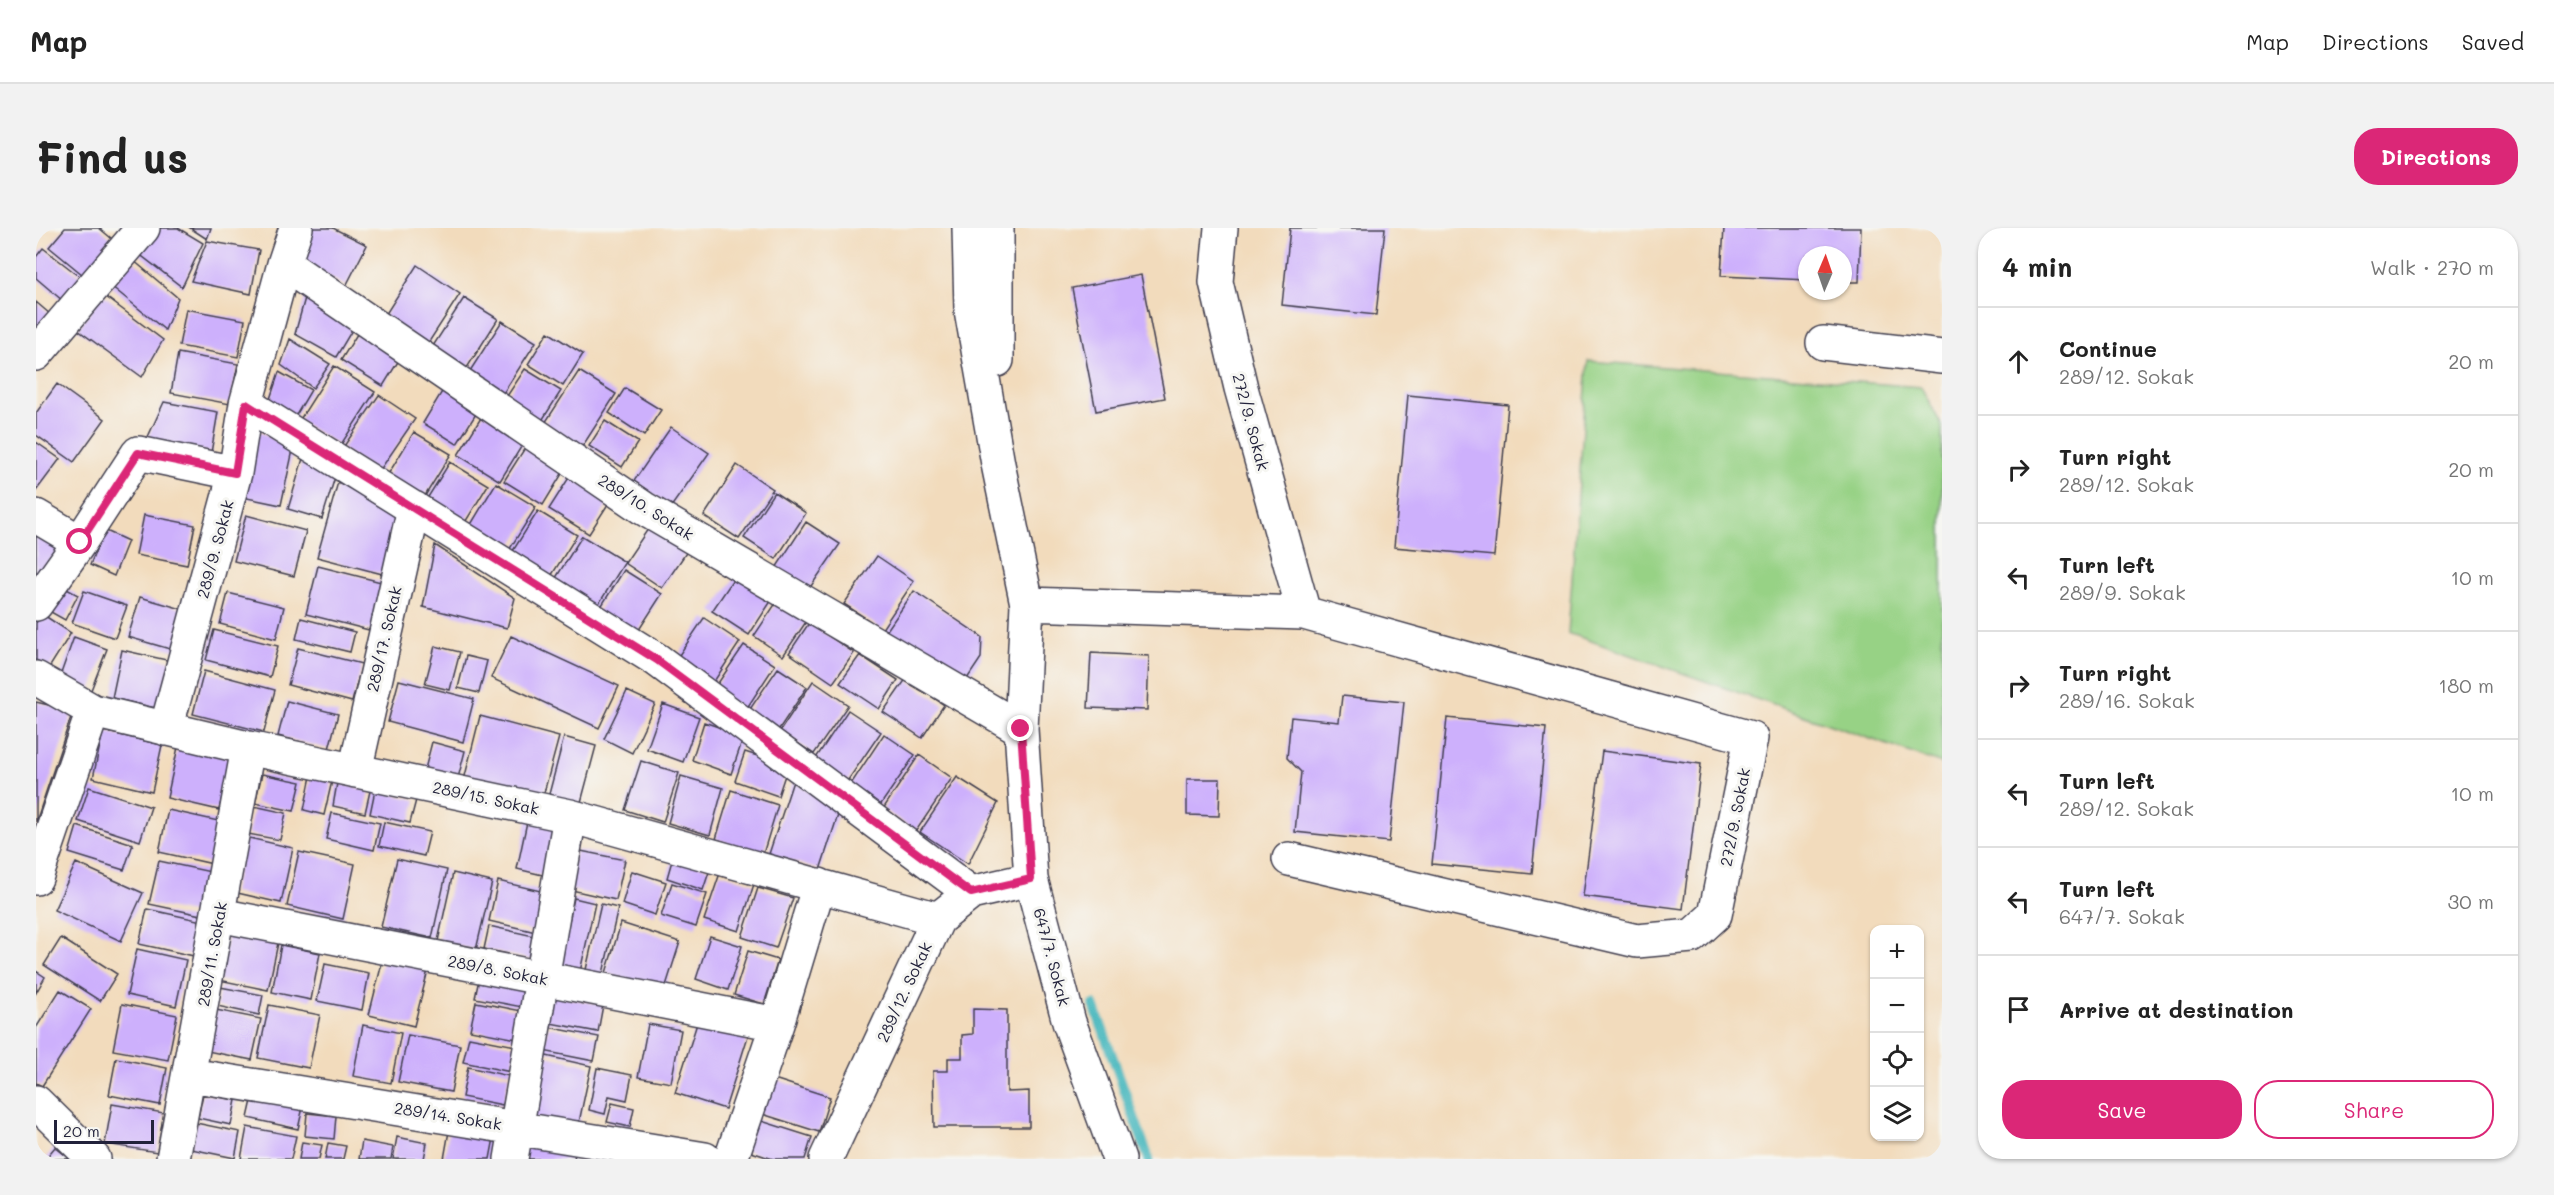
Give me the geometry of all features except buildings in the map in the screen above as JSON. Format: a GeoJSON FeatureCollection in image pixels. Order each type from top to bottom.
{"type":"FeatureCollection","features":[{"type":"Feature","properties":{"kind":"street"},"geometry":{"type":"LineString","coordinates":[[36,354],[142,228]]}},
{"type":"Feature","properties":{"kind":"street","name":"289/9. Sokak"},"geometry":{"type":"LineString","coordinates":[[166,729],[235,473],[246,404],[296,228]]}},
{"type":"Feature","properties":{"kind":"street"},"geometry":{"type":"LineString","coordinates":[[969,228],[971,310],[998,464]]}},
{"type":"Feature","properties":{"kind":"street"},"geometry":{"type":"LineString","coordinates":[[997,228],[998,464]]}},
{"type":"Feature","properties":{"kind":"street","name":"272/9. Sokak"},"geometry":{"type":"LineString","coordinates":[[1221,228],[1216,282],[1241,388],[1304,614]]}},
{"type":"Feature","properties":{"kind":"street","name":"289/10. Sokak"},"geometry":{"type":"LineString","coordinates":[[284,264],[643,508],[1021,729]]}},
{"type":"Feature","properties":{"kind":"street"},"geometry":{"type":"LineString","coordinates":[[1823,343],[1942,357]]}},
{"type":"Feature","properties":{"kind":"street"},"geometry":{"type":"LineString","coordinates":[[246,404],[657,660],[971,893]]}},
{"type":"Feature","properties":{"kind":"street"},"geometry":{"type":"LineString","coordinates":[[36,604],[138,453],[235,473]]}},
{"type":"Feature","properties":{"kind":"street","name":"647/7. Sokak"},"geometry":{"type":"LineString","coordinates":[[998,464],[1027,604],[1021,729],[1031,879],[1069,1022],[1119,1159]]}},
{"type":"Feature","properties":{"kind":"street","name":"289/17. Sokak"},"geometry":{"type":"LineString","coordinates":[[355,771],[414,508]]}},
{"type":"Feature","properties":{"kind":"street"},"geometry":{"type":"LineString","coordinates":[[36,516],[80,542]]}},
{"type":"Feature","properties":{"kind":"street","name":"272/9. Sokak"},"geometry":{"type":"LineString","coordinates":[[1027,604],[1304,614],[1751,738],[1715,915],[1692,936],[1637,941],[1289,859]]}},
{"type":"Feature","properties":{"kind":"street","name":"289/15. Sokak"},"geometry":{"type":"LineString","coordinates":[[36,678],[93,711],[248,748],[570,816],[938,919]]}},
{"type":"Feature","properties":{"kind":"street"},"geometry":{"type":"LineString","coordinates":[[36,878],[93,711]]}},
{"type":"Feature","properties":{"kind":"street","name":"289/11. Sokak"},"geometry":{"type":"LineString","coordinates":[[173,1159],[248,748]]}},
{"type":"Feature","properties":{"kind":"street"},"geometry":{"type":"LineString","coordinates":[[511,1159],[570,816]]}},
{"type":"Feature","properties":{"kind":"street","name":"289/12. Sokak"},"geometry":{"type":"LineString","coordinates":[[826,1159],[938,919],[971,893],[1031,879]]}},
{"type":"Feature","properties":{"kind":"street"},"geometry":{"type":"LineString","coordinates":[[731,1159],[777,1024],[819,885]]}},
{"type":"Feature","properties":{"kind":"street","name":"289/8. Sokak"},"geometry":{"type":"LineString","coordinates":[[219,915],[777,1024]]}},
{"type":"Feature","properties":{"kind":"street","name":"289/14. Sokak"},"geometry":{"type":"LineString","coordinates":[[190,1075],[705,1159]]}},
{"type":"Feature","properties":{"kind":"street"},"geometry":{"type":"LineString","coordinates":[[36,1102],[94,1159]]}},
{"type":"Feature","properties":{"kind":"green space"},"geometry":{"type":"Polygon","coordinates":[[[1588,361],[1921,387],[1942,426],[1942,764],[1568,633],[1588,361]]]}},
{"type":"Feature","properties":{"kind":"waterway"},"geometry":{"type":"LineString","coordinates":[[1094,1005],[1149,1159]]}},
{"type":"Feature","properties":{"kind":"route"},"geometry":{"type":"LineString","coordinates":[[80,542],[138,453],[235,473],[246,404],[657,660],[971,893],[1031,879],[1021,729]]}}]}
